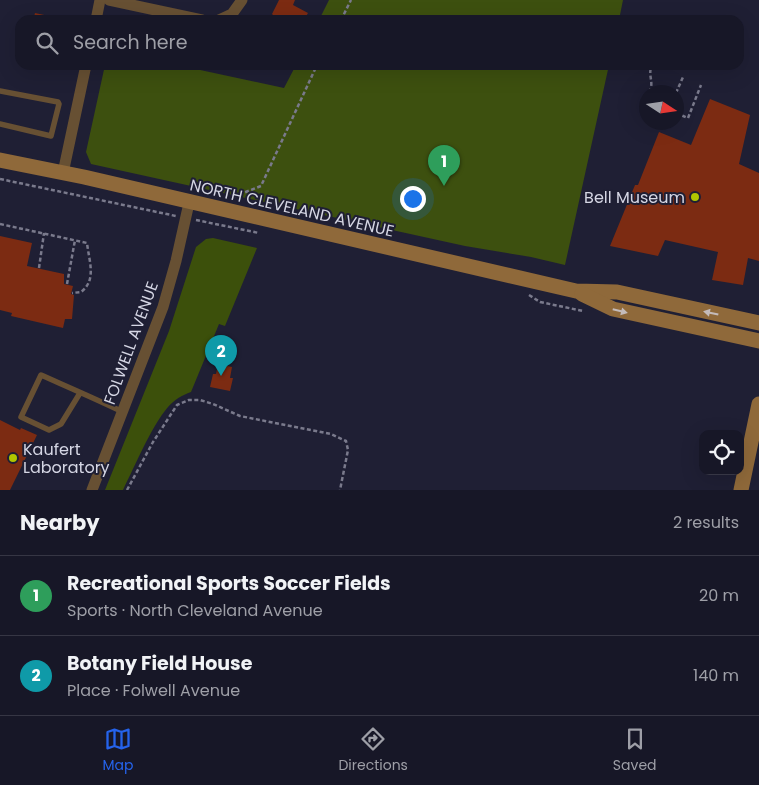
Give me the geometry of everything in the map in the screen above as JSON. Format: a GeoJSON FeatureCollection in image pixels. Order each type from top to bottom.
{"type":"FeatureCollection","features":[{"type":"Feature","properties":{"kind":"main road","name":"NORTH CLEVELAND AVENUE"},"geometry":{"type":"LineString","coordinates":[[0,160],[576,291],[617,292],[759,323]]}},
{"type":"Feature","properties":{"kind":"main road","name":"NORTH CLEVELAND AVENUE"},"geometry":{"type":"LineString","coordinates":[[576,291],[613,309],[759,341]]}},
{"type":"Feature","properties":{"kind":"main road"},"geometry":{"type":"LineString","coordinates":[[741,490],[759,404]]}},
{"type":"Feature","properties":{"kind":"street"},"geometry":{"type":"LineString","coordinates":[[97,15],[100,0]]}},
{"type":"Feature","properties":{"kind":"street"},"geometry":{"type":"LineString","coordinates":[[108,0],[178,15]]}},
{"type":"Feature","properties":{"kind":"street"},"geometry":{"type":"LineString","coordinates":[[230,15],[242,0]]}},
{"type":"Feature","properties":{"kind":"street"},"geometry":{"type":"LineString","coordinates":[[64,174],[85,70]]}},
{"type":"Feature","properties":{"kind":"street","name":"FOLWELL AVENUE"},"geometry":{"type":"LineString","coordinates":[[92,490],[163,307],[189,203]]}},
{"type":"Feature","properties":{"kind":"lane"},"geometry":{"type":"LineString","coordinates":[[0,91],[58,102],[59,104],[51,136],[0,124]]}},
{"type":"Feature","properties":{"kind":"lane"},"geometry":{"type":"LineString","coordinates":[[80,393],[61,424],[49,430],[21,417],[41,375],[123,412]]}},
{"type":"Feature","properties":{"kind":"path"},"geometry":{"type":"LineString","coordinates":[[344,15],[351,0]]}},
{"type":"Feature","properties":{"kind":"path"},"geometry":{"type":"LineString","coordinates":[[233,197],[261,186],[316,70]]}},
{"type":"Feature","properties":{"kind":"path"},"geometry":{"type":"LineString","coordinates":[[650,70],[652,85]]}},
{"type":"Feature","properties":{"kind":"path"},"geometry":{"type":"LineString","coordinates":[[680,85],[683,77]]}},
{"type":"Feature","properties":{"kind":"path"},"geometry":{"type":"LineString","coordinates":[[684,116],[688,118],[701,85]]}},
{"type":"Feature","properties":{"kind":"path"},"geometry":{"type":"LineString","coordinates":[[0,179],[174,216]]}},
{"type":"Feature","properties":{"kind":"path"},"geometry":{"type":"LineString","coordinates":[[45,189],[47,181]]}},
{"type":"Feature","properties":{"kind":"path"},"geometry":{"type":"LineString","coordinates":[[0,224],[87,243],[91,276],[89,284],[84,290],[72,293]]}},
{"type":"Feature","properties":{"kind":"path"},"geometry":{"type":"LineString","coordinates":[[39,268],[44,234]]}},
{"type":"Feature","properties":{"kind":"path"},"geometry":{"type":"LineString","coordinates":[[67,284],[75,240]]}},
{"type":"Feature","properties":{"kind":"path"},"geometry":{"type":"LineString","coordinates":[[128,490],[153,442],[177,405],[189,400],[200,400],[240,416],[331,434],[346,440],[348,450],[340,490]]}},
{"type":"Feature","properties":{"kind":"green space"},"geometry":{"type":"Polygon","coordinates":[[[329,0],[623,0],[620,15],[322,15],[329,0]]]}},
{"type":"Feature","properties":{"kind":"green space"},"geometry":{"type":"Polygon","coordinates":[[[104,70],[200,70],[284,88],[293,70],[608,70],[565,265],[531,257],[465,246],[91,164],[86,152],[104,70]]]}},
{"type":"Feature","properties":{"kind":"green space"},"geometry":{"type":"Polygon","coordinates":[[[213,238],[257,248],[225,326],[219,324],[191,392],[173,402],[155,425],[123,490],[105,490],[169,331],[196,247],[206,239],[213,238]]]}},
{"type":"Feature","properties":{"kind":"building"},"geometry":{"type":"Polygon","coordinates":[[[279,0],[295,0],[293,5],[308,13],[307,15],[272,14],[279,0]]]}},
{"type":"Feature","properties":{"kind":"building","name":"Bell Museum"},"geometry":{"type":"Polygon","coordinates":[[[710,99],[750,115],[739,164],[759,173],[759,261],[748,258],[743,285],[712,280],[718,252],[665,240],[658,256],[610,246],[635,185],[638,185],[659,132],[691,145],[710,99]]]}},
{"type":"Feature","properties":{"kind":"building"},"geometry":{"type":"Polygon","coordinates":[[[0,236],[32,243],[27,266],[64,274],[64,284],[73,286],[71,294],[74,295],[72,319],[65,319],[63,328],[11,316],[12,313],[0,310],[0,236]]]}},
{"type":"Feature","properties":{"kind":"building"},"geometry":{"type":"Polygon","coordinates":[[[218,364],[232,367],[230,378],[233,378],[230,391],[210,387],[218,364]]]}},
{"type":"Feature","properties":{"kind":"building","name":"Kaufert Laboratory"},"geometry":{"type":"Polygon","coordinates":[[[0,420],[20,430],[21,428],[37,435],[10,490],[0,490],[0,420]]]}},
{"type":"Feature","properties":{"kind":"place","name":"Recreational Sports Soccer Fields"},"geometry":{"type":"Point","coordinates":[444,186]}},
{"type":"Feature","properties":{"kind":"place","name":"Bell Museum"},"geometry":{"type":"Point","coordinates":[695,197]}},
{"type":"Feature","properties":{"kind":"place","name":"Botany Field House"},"geometry":{"type":"Point","coordinates":[221,376]}},
{"type":"Feature","properties":{"kind":"place","name":"Kaufert Laboratory"},"geometry":{"type":"Point","coordinates":[13,458]}}]}
